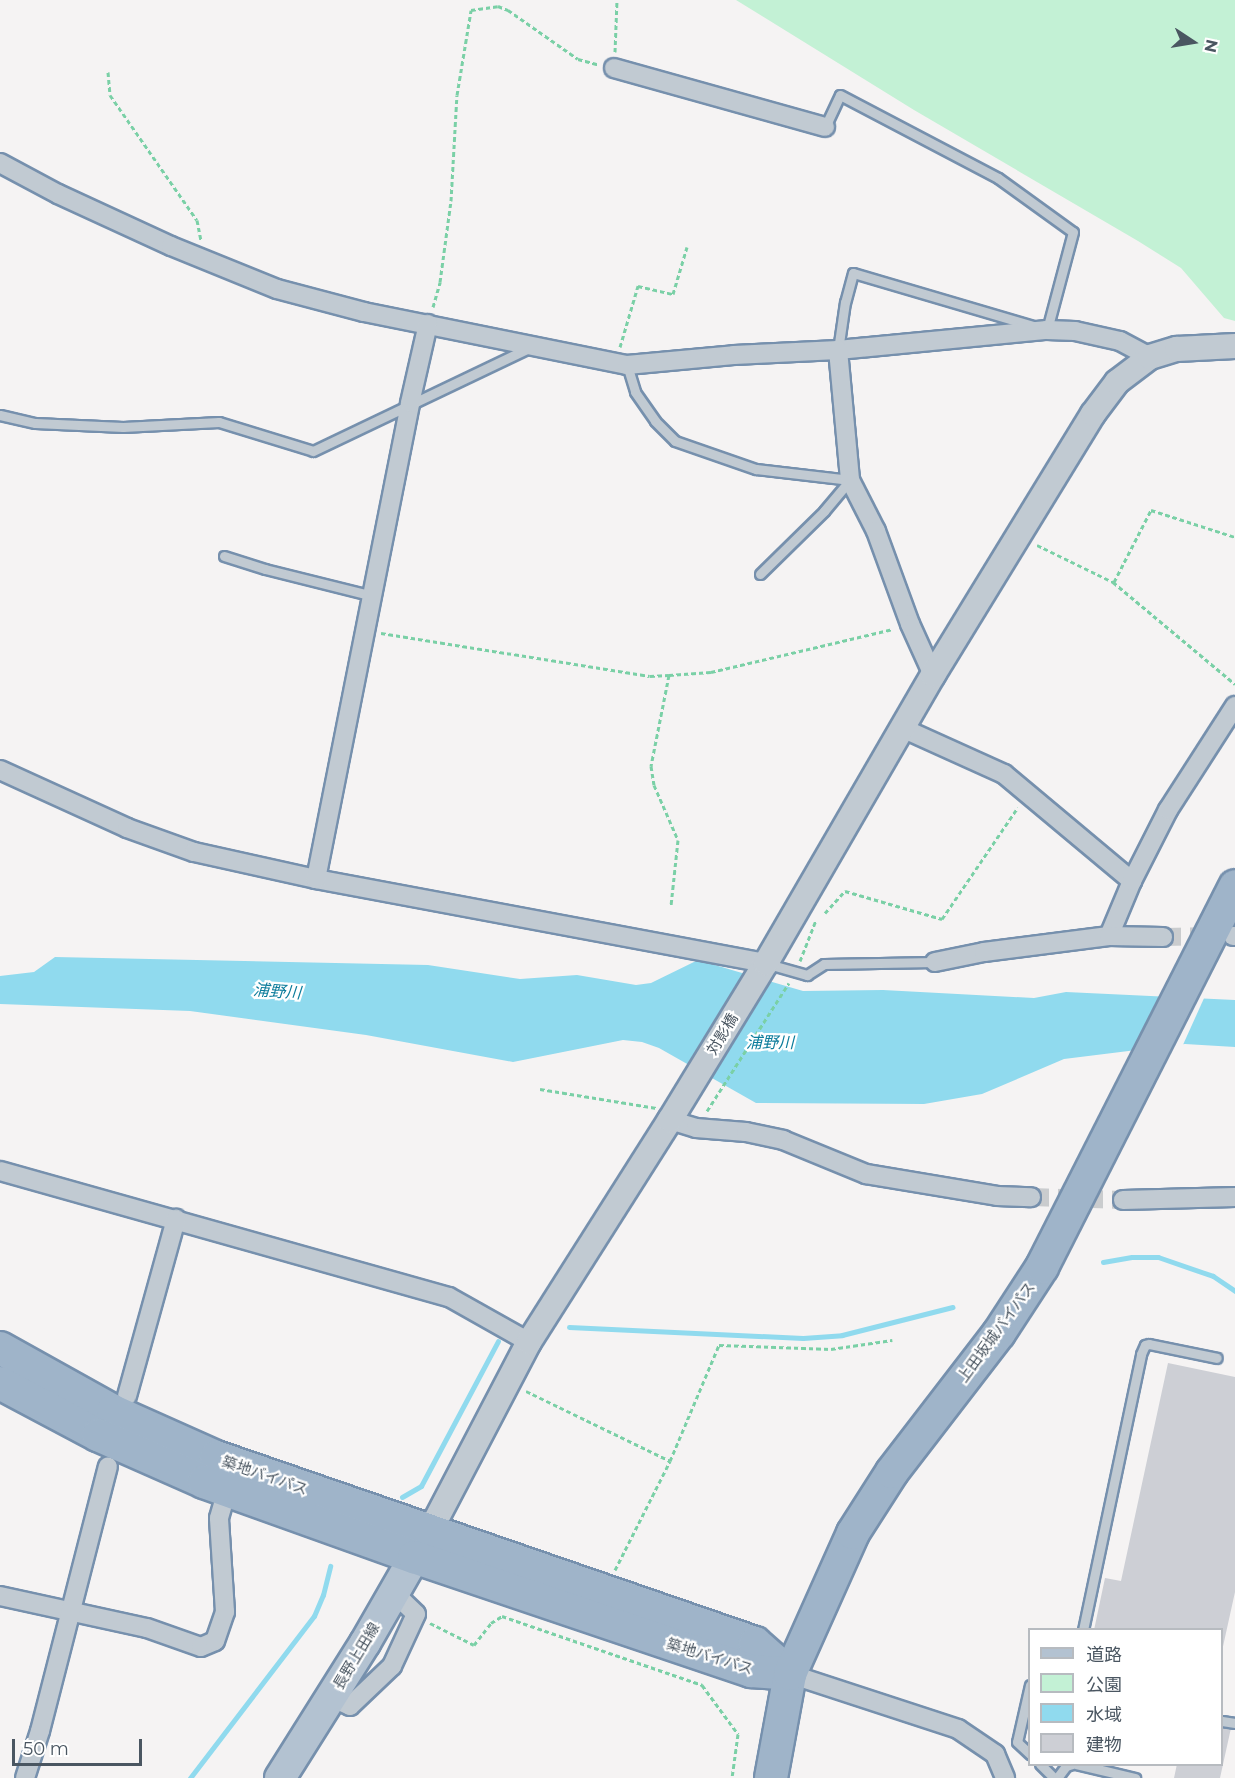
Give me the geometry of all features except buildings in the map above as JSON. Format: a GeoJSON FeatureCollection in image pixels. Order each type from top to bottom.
{"type":"FeatureCollection","features":[{"type":"Feature","properties":{"kind":"highway","name":"上田坂城バイパス"},"geometry":{"type":"LineString","coordinates":[[771,1778],[790,1674],[841,1558],[870,1503],[1023,1299],[1098,1159],[1189,973],[1235,886]]}},
{"type":"Feature","properties":{"kind":"highway","name":"築地バイパス"},"geometry":{"type":"LineString","coordinates":[[0,1348],[113,1411],[422,1545],[751,1671],[790,1674]]}},
{"type":"Feature","properties":{"kind":"highway","name":"築地バイパス"},"geometry":{"type":"LineString","coordinates":[[0,1383],[98,1435],[227,1490],[422,1545],[604,1592],[755,1643],[790,1674]]}},
{"type":"Feature","properties":{"kind":"main road","name":"長野上田線"},"geometry":{"type":"LineString","coordinates":[[280,1778],[422,1545]]}},
{"type":"Feature","properties":{"kind":"street"},"geometry":{"type":"LineString","coordinates":[[614,68],[825,127]]}},
{"type":"Feature","properties":{"kind":"street"},"geometry":{"type":"LineString","coordinates":[[0,163],[58,194],[204,260],[277,289],[364,312],[621,363],[838,350],[1047,330],[1076,332],[1120,341],[1150,357],[1177,349],[1235,346]]}},
{"type":"Feature","properties":{"kind":"street"},"geometry":{"type":"LineString","coordinates":[[316,879],[410,403],[428,324]]}},
{"type":"Feature","properties":{"kind":"street"},"geometry":{"type":"LineString","coordinates":[[838,350],[850,480],[876,531],[909,624],[933,675]]}},
{"type":"Feature","properties":{"kind":"street","name":"対影橋"},"geometry":{"type":"LineString","coordinates":[[422,1545],[529,1342],[764,967],[933,675],[1093,414],[1117,382],[1150,357]]}},
{"type":"Feature","properties":{"kind":"street"},"geometry":{"type":"LineString","coordinates":[[1109,936],[1132,881],[1168,810],[1235,706]]}},
{"type":"Feature","properties":{"kind":"street"},"geometry":{"type":"LineString","coordinates":[[902,728],[1004,774],[1132,881]]}},
{"type":"Feature","properties":{"kind":"street"},"geometry":{"type":"LineString","coordinates":[[0,770],[127,828],[194,852],[316,879],[764,967]]}},
{"type":"Feature","properties":{"kind":"street"},"geometry":{"type":"LineString","coordinates":[[935,962],[984,952],[1109,936],[1163,937]]}},
{"type":"Feature","properties":{"kind":"street"},"geometry":{"type":"LineString","coordinates":[[676,1110],[696,1128],[747,1132],[783,1140],[866,1174],[997,1196],[1031,1197]]}},
{"type":"Feature","properties":{"kind":"street"},"geometry":{"type":"LineString","coordinates":[[0,1170],[448,1297],[529,1342]]}},
{"type":"Feature","properties":{"kind":"street"},"geometry":{"type":"LineString","coordinates":[[1123,1200],[1235,1197]]}},
{"type":"Feature","properties":{"kind":"street"},"geometry":{"type":"LineString","coordinates":[[127,1396],[176,1219]]}},
{"type":"Feature","properties":{"kind":"street"},"geometry":{"type":"LineString","coordinates":[[25,1778],[40,1731],[108,1467]]}},
{"type":"Feature","properties":{"kind":"street"},"geometry":{"type":"LineString","coordinates":[[0,1596],[69,1613],[147,1628],[201,1647],[215,1641],[225,1612],[219,1518],[227,1490]]}},
{"type":"Feature","properties":{"kind":"street"},"geometry":{"type":"LineString","coordinates":[[331,1697],[350,1706],[375,1685],[392,1666],[416,1614],[394,1593]]}},
{"type":"Feature","properties":{"kind":"street"},"geometry":{"type":"LineString","coordinates":[[790,1674],[958,1730],[995,1754],[1005,1778]]}},
{"type":"Feature","properties":{"kind":"lane"},"geometry":{"type":"LineString","coordinates":[[825,127],[840,95],[998,178],[1073,232],[1047,330],[853,273],[845,302],[838,350]]}},
{"type":"Feature","properties":{"kind":"lane"},"geometry":{"type":"LineString","coordinates":[[0,415],[35,423],[123,427],[219,422],[313,451],[535,345]]}},
{"type":"Feature","properties":{"kind":"lane"},"geometry":{"type":"LineString","coordinates":[[621,363],[635,392],[655,422],[675,441],[756,469],[850,480]]}},
{"type":"Feature","properties":{"kind":"lane"},"geometry":{"type":"LineString","coordinates":[[760,574],[824,511],[850,480]]}},
{"type":"Feature","properties":{"kind":"lane"},"geometry":{"type":"LineString","coordinates":[[224,556],[265,569],[372,596]]}},
{"type":"Feature","properties":{"kind":"lane"},"geometry":{"type":"LineString","coordinates":[[764,967],[807,975],[824,964],[935,962]]}},
{"type":"Feature","properties":{"kind":"lane"},"geometry":{"type":"LineString","coordinates":[[1083,1628],[1140,1354],[1145,1345],[1149,1344],[1217,1358]]}},
{"type":"Feature","properties":{"kind":"lane"},"geometry":{"type":"LineString","coordinates":[[1028,1690],[1017,1742],[1028,1753]]}},
{"type":"Feature","properties":{"kind":"lane"},"geometry":{"type":"LineString","coordinates":[[1042,1766],[1056,1778],[1066,1766]]}},
{"type":"Feature","properties":{"kind":"lane"},"geometry":{"type":"LineString","coordinates":[[1083,1766],[1135,1778]]}},
{"type":"Feature","properties":{"kind":"path"},"geometry":{"type":"LineString","coordinates":[[428,324],[440,282],[451,201],[457,95],[471,10],[498,6],[508,9],[578,59],[614,68],[617,0]]}},
{"type":"Feature","properties":{"kind":"path"},"geometry":{"type":"LineString","coordinates":[[108,72],[110,95],[197,220],[204,260]]}},
{"type":"Feature","properties":{"kind":"path"},"geometry":{"type":"LineString","coordinates":[[621,363],[638,286],[673,294],[687,247]]}},
{"type":"Feature","properties":{"kind":"path"},"geometry":{"type":"LineString","coordinates":[[1113,582],[1151,510],[1235,537]]}},
{"type":"Feature","properties":{"kind":"path"},"geometry":{"type":"LineString","coordinates":[[1018,537],[1113,582],[1235,684]]}},
{"type":"Feature","properties":{"kind":"path"},"geometry":{"type":"LineString","coordinates":[[365,630],[650,676],[711,672],[909,624]]}},
{"type":"Feature","properties":{"kind":"path"},"geometry":{"type":"LineString","coordinates":[[669,675],[651,765],[654,785],[678,840],[671,906]]}},
{"type":"Feature","properties":{"kind":"path"},"geometry":{"type":"LineString","coordinates":[[825,913],[845,891],[942,920],[1027,793]]}},
{"type":"Feature","properties":{"kind":"path"},"geometry":{"type":"LineString","coordinates":[[710,1107],[792,979]]}},
{"type":"Feature","properties":{"kind":"path"},"geometry":{"type":"LineString","coordinates":[[540,1089],[676,1110]]}},
{"type":"Feature","properties":{"kind":"path"},"geometry":{"type":"LineString","coordinates":[[604,1592],[670,1461],[719,1345],[831,1348],[892,1340]]}},
{"type":"Feature","properties":{"kind":"path"},"geometry":{"type":"LineString","coordinates":[[508,1382],[670,1461]]}},
{"type":"Feature","properties":{"kind":"path"},"geometry":{"type":"LineString","coordinates":[[416,1614],[474,1645],[491,1623],[502,1616],[702,1685],[738,1734],[732,1778]]}},
{"type":"Feature","properties":{"kind":"green space"},"geometry":{"type":"Polygon","coordinates":[[[736,0],[1235,0],[1235,321],[1224,318],[1181,268],[914,110],[736,0]]]}},
{"type":"Feature","properties":{"kind":"water","name":"浦野川"},"geometry":{"type":"Polygon","coordinates":[[[55,957],[428,965],[520,979],[577,975],[636,985],[651,983],[698,960],[803,991],[883,990],[1034,998],[1066,992],[1235,1000],[1235,1047],[1185,1044],[1064,1059],[982,1094],[924,1104],[756,1103],[659,1048],[642,1042],[623,1040],[513,1062],[366,1035],[190,1011],[0,1004],[0,976],[34,972],[55,957]]]}},
{"type":"Feature","properties":{"kind":"pier"},"geometry":{"type":"Polygon","coordinates":[[[1166,994],[1205,996],[1182,1047],[1136,1053],[1166,994]]]}},
{"type":"Feature","properties":{"kind":"waterway"},"geometry":{"type":"LineString","coordinates":[[1103,1262],[1132,1257],[1158,1257],[1213,1276],[1235,1291]]}},
{"type":"Feature","properties":{"kind":"waterway"},"geometry":{"type":"LineString","coordinates":[[569,1327],[803,1338],[842,1335],[953,1307]]}},
{"type":"Feature","properties":{"kind":"waterway"},"geometry":{"type":"LineString","coordinates":[[402,1497],[421,1486],[498,1341]]}},
{"type":"Feature","properties":{"kind":"waterway"},"geometry":{"type":"LineString","coordinates":[[190,1778],[314,1616],[323,1595],[330,1566]]}},
{"type":"Feature","properties":{"kind":"tunnel"},"geometry":{"type":"LineString","coordinates":[[1163,937],[1215,936]]}},
{"type":"Feature","properties":{"kind":"tunnel"},"geometry":{"type":"LineString","coordinates":[[1031,1197],[1123,1200]]}}]}
